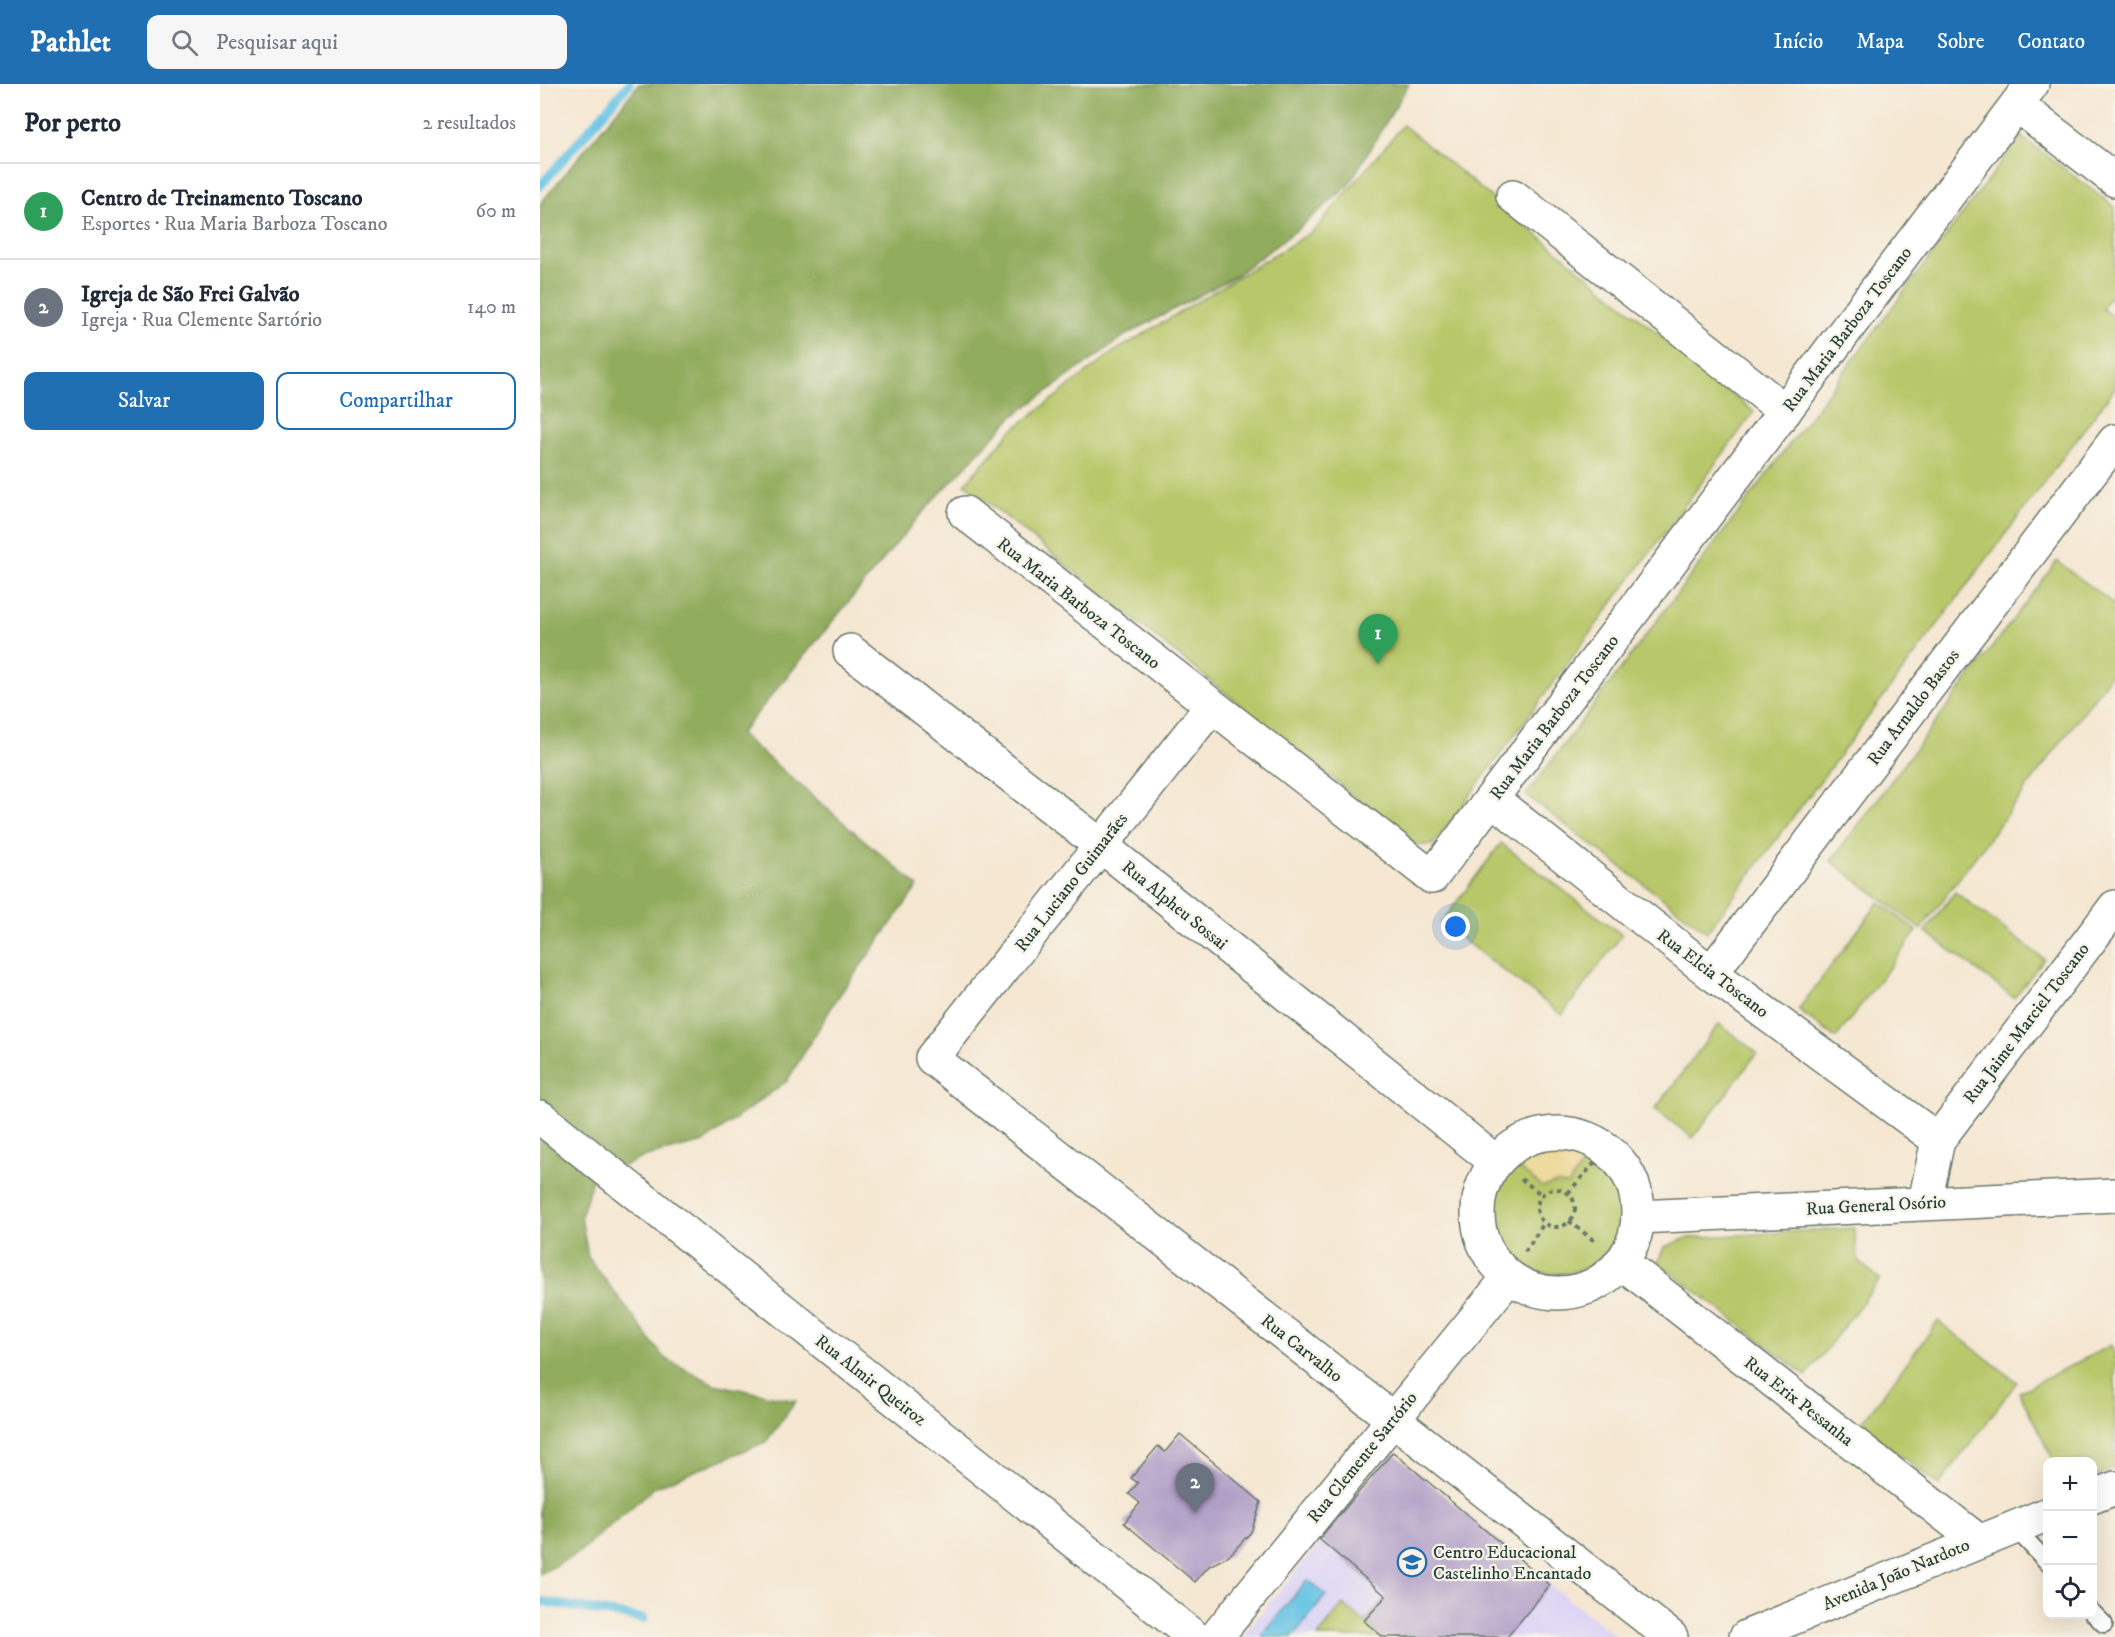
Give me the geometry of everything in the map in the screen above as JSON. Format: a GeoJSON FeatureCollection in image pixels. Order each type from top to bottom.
{"type":"FeatureCollection","features":[{"type":"Feature","properties":{"kind":"street"},"geometry":{"type":"LineString","coordinates":[[2025,95],[2115,180]]}},
{"type":"Feature","properties":{"kind":"street","name":"Rua Maria Barboza Toscano"},"geometry":{"type":"LineString","coordinates":[[965,513],[1432,877],[2025,95]]}},
{"type":"Feature","properties":{"kind":"street"},"geometry":{"type":"LineString","coordinates":[[1513,196],[1785,411]]}},
{"type":"Feature","properties":{"kind":"street","name":"Rua Arnaldo Bastos"},"geometry":{"type":"LineString","coordinates":[[1711,973],[2115,441]]}},
{"type":"Feature","properties":{"kind":"street","name":"Rua Alpheu Sossai"},"geometry":{"type":"LineString","coordinates":[[850,651],[1100,844],[1496,1162]]}},
{"type":"Feature","properties":{"kind":"street","name":"Rua Luciano Guimarães"},"geometry":{"type":"LineString","coordinates":[[932,1058],[1211,707]]}},
{"type":"Feature","properties":{"kind":"street","name":"Rua Elcia Toscano"},"geometry":{"type":"LineString","coordinates":[[1492,800],[1711,973],[1938,1140]]}},
{"type":"Feature","properties":{"kind":"street","name":"Rua Jaime Marciel Toscano"},"geometry":{"type":"LineString","coordinates":[[1938,1140],[2115,907]]}},
{"type":"Feature","properties":{"kind":"street","name":"Rua Carvalho"},"geometry":{"type":"LineString","coordinates":[[932,1058],[1671,1637]]}},
{"type":"Feature","properties":{"kind":"street","name":"Rua Almir Queiroz"},"geometry":{"type":"LineString","coordinates":[[544,1120],[1194,1637]]}},
{"type":"Feature","properties":{"kind":"street"},"geometry":{"type":"LineString","coordinates":[[1540,1134],[1575,1134],[1607,1149],[1621,1163],[1631,1179],[1637,1198],[1638,1217],[1630,1249],[1621,1263],[1606,1277],[1588,1288],[1568,1293],[1547,1294],[1527,1288],[1509,1277],[1491,1257],[1479,1232],[1479,1195],[1486,1177],[1496,1162],[1509,1149],[1540,1134]]}},
{"type":"Feature","properties":{"kind":"street"},"geometry":{"type":"LineString","coordinates":[[1925,1202],[1938,1140]]}},
{"type":"Feature","properties":{"kind":"street","name":"Rua General Osório"},"geometry":{"type":"LineString","coordinates":[[1638,1217],[2115,1195]]}},
{"type":"Feature","properties":{"kind":"street","name":"Rua Erix Pessanha"},"geometry":{"type":"LineString","coordinates":[[1621,1263],[1977,1540]]}},
{"type":"Feature","properties":{"kind":"street","name":"Rua Clemente Sartório"},"geometry":{"type":"LineString","coordinates":[[1216,1637],[1509,1277]]}},
{"type":"Feature","properties":{"kind":"street"},"geometry":{"type":"LineString","coordinates":[[2097,1495],[2115,1488]]}},
{"type":"Feature","properties":{"kind":"street","name":"Avenida João Nardoto"},"geometry":{"type":"LineString","coordinates":[[1746,1637],[1977,1540],[2043,1516]]}},
{"type":"Feature","properties":{"kind":"lane"},"geometry":{"type":"LineString","coordinates":[[2014,1527],[2043,1558]]}},
{"type":"Feature","properties":{"kind":"path"},"geometry":{"type":"LineString","coordinates":[[1568,1193],[1607,1149]]}},
{"type":"Feature","properties":{"kind":"path"},"geometry":{"type":"LineString","coordinates":[[1557,1189],[1568,1193],[1575,1210],[1569,1221],[1558,1226],[1544,1223],[1537,1208],[1542,1195],[1557,1189]]}},
{"type":"Feature","properties":{"kind":"shaded area","name":"Centro Educacional Castelinho Encantado"},"geometry":{"type":"Polygon","coordinates":[[[1393,1452],[1550,1585],[1617,1637],[1242,1637],[1393,1452]]]}},
{"type":"Feature","properties":{"kind":"green space"},"geometry":{"type":"Polygon","coordinates":[[[639,84],[1409,84],[1348,186],[1297,230],[1235,276],[1126,335],[1012,417],[920,515],[740,734],[918,886],[836,1000],[787,1081],[704,1142],[646,1156],[592,1180],[581,1217],[588,1257],[664,1358],[714,1384],[796,1401],[766,1442],[655,1487],[577,1554],[540,1574],[540,204],[639,84]]]}},
{"type":"Feature","properties":{"kind":"green space"},"geometry":{"type":"Polygon","coordinates":[[[1403,125],[1754,412],[1433,845],[1415,845],[965,484],[1011,431],[1112,353],[1315,230],[1403,125]]]}},
{"type":"Feature","properties":{"kind":"green space"},"geometry":{"type":"Polygon","coordinates":[[[2021,136],[2115,207],[2115,290],[2102,308],[2115,318],[2115,388],[1707,932],[1526,795],[2021,136]]]}},
{"type":"Feature","properties":{"kind":"green space"},"geometry":{"type":"Polygon","coordinates":[[[2057,561],[2115,605],[2115,670],[1921,929],[1831,861],[2057,561]]]}},
{"type":"Feature","properties":{"kind":"green space"},"geometry":{"type":"Polygon","coordinates":[[[1501,843],[1622,935],[1562,1015],[1441,923],[1501,843]]]}},
{"type":"Feature","properties":{"kind":"green space"},"geometry":{"type":"Polygon","coordinates":[[[1955,892],[2044,959],[2014,998],[1925,931],[1955,892]]]}},
{"type":"Feature","properties":{"kind":"green space"},"geometry":{"type":"Polygon","coordinates":[[[1879,902],[1917,931],[1836,1038],[1798,1010],[1879,902]]]}},
{"type":"Feature","properties":{"kind":"green space"},"geometry":{"type":"Polygon","coordinates":[[[1719,1024],[1757,1053],[1693,1138],[1655,1109],[1719,1024]]]}},
{"type":"Feature","properties":{"kind":"green space"},"geometry":{"type":"Polygon","coordinates":[[[1556,1140],[1582,1145],[1603,1160],[1618,1181],[1623,1207],[1618,1233],[1603,1254],[1582,1269],[1556,1274],[1530,1269],[1509,1254],[1494,1233],[1489,1207],[1494,1181],[1509,1160],[1530,1145],[1556,1140]]]}},
{"type":"Feature","properties":{"kind":"green space"},"geometry":{"type":"Polygon","coordinates":[[[1854,1228],[1858,1261],[1880,1279],[1806,1376],[1658,1262],[1664,1247],[1687,1238],[1854,1228]]]}},
{"type":"Feature","properties":{"kind":"green space"},"geometry":{"type":"Polygon","coordinates":[[[1938,1321],[2017,1382],[1939,1485],[1860,1425],[1938,1321]]]}},
{"type":"Feature","properties":{"kind":"green space"},"geometry":{"type":"Polygon","coordinates":[[[2111,1345],[2115,1353],[2115,1467],[2097,1476],[2097,1457],[2052,1457],[2019,1392],[2111,1345]]]}},
{"type":"Feature","properties":{"kind":"green space"},"geometry":{"type":"Polygon","coordinates":[[[1343,1604],[1383,1637],[1318,1637],[1343,1604]]]}},
{"type":"Feature","properties":{"kind":"sand"},"geometry":{"type":"Polygon","coordinates":[[[1550,1152],[1567,1152],[1585,1160],[1568,1185],[1557,1183],[1542,1187],[1518,1167],[1533,1156],[1550,1152]]]}},
{"type":"Feature","properties":{"kind":"water"},"geometry":{"type":"Polygon","coordinates":[[[1307,1580],[1326,1595],[1293,1637],[1264,1637],[1262,1635],[1307,1580]]]}},
{"type":"Feature","properties":{"kind":"building"},"geometry":{"type":"Polygon","coordinates":[[[1180,1434],[1261,1502],[1251,1532],[1229,1556],[1209,1566],[1195,1582],[1124,1523],[1140,1503],[1129,1494],[1138,1483],[1131,1478],[1158,1446],[1165,1452],[1180,1434]]]}},
{"type":"Feature","properties":{"kind":"building","name":"Centro Educacional Castelinho Encantado"},"geometry":{"type":"Polygon","coordinates":[[[1393,1452],[1550,1585],[1507,1637],[1383,1637],[1364,1621],[1386,1596],[1319,1539],[1393,1452]]]}},
{"type":"Feature","properties":{"kind":"waterway"},"geometry":{"type":"LineString","coordinates":[[540,186],[629,84]]}},
{"type":"Feature","properties":{"kind":"waterway"},"geometry":{"type":"LineString","coordinates":[[540,1601],[644,1619]]}},
{"type":"Feature","properties":{"kind":"place","name":"Centro de Treinamento Toscano"},"geometry":{"type":"Point","coordinates":[1378,664]}},
{"type":"Feature","properties":{"kind":"place","name":"Igreja de São Frei Galvão"},"geometry":{"type":"Point","coordinates":[1195,1513]}},
{"type":"Feature","properties":{"kind":"place","name":"Centro Educacional Castelinho Encantado"},"geometry":{"type":"Point","coordinates":[1412,1562]}}]}
